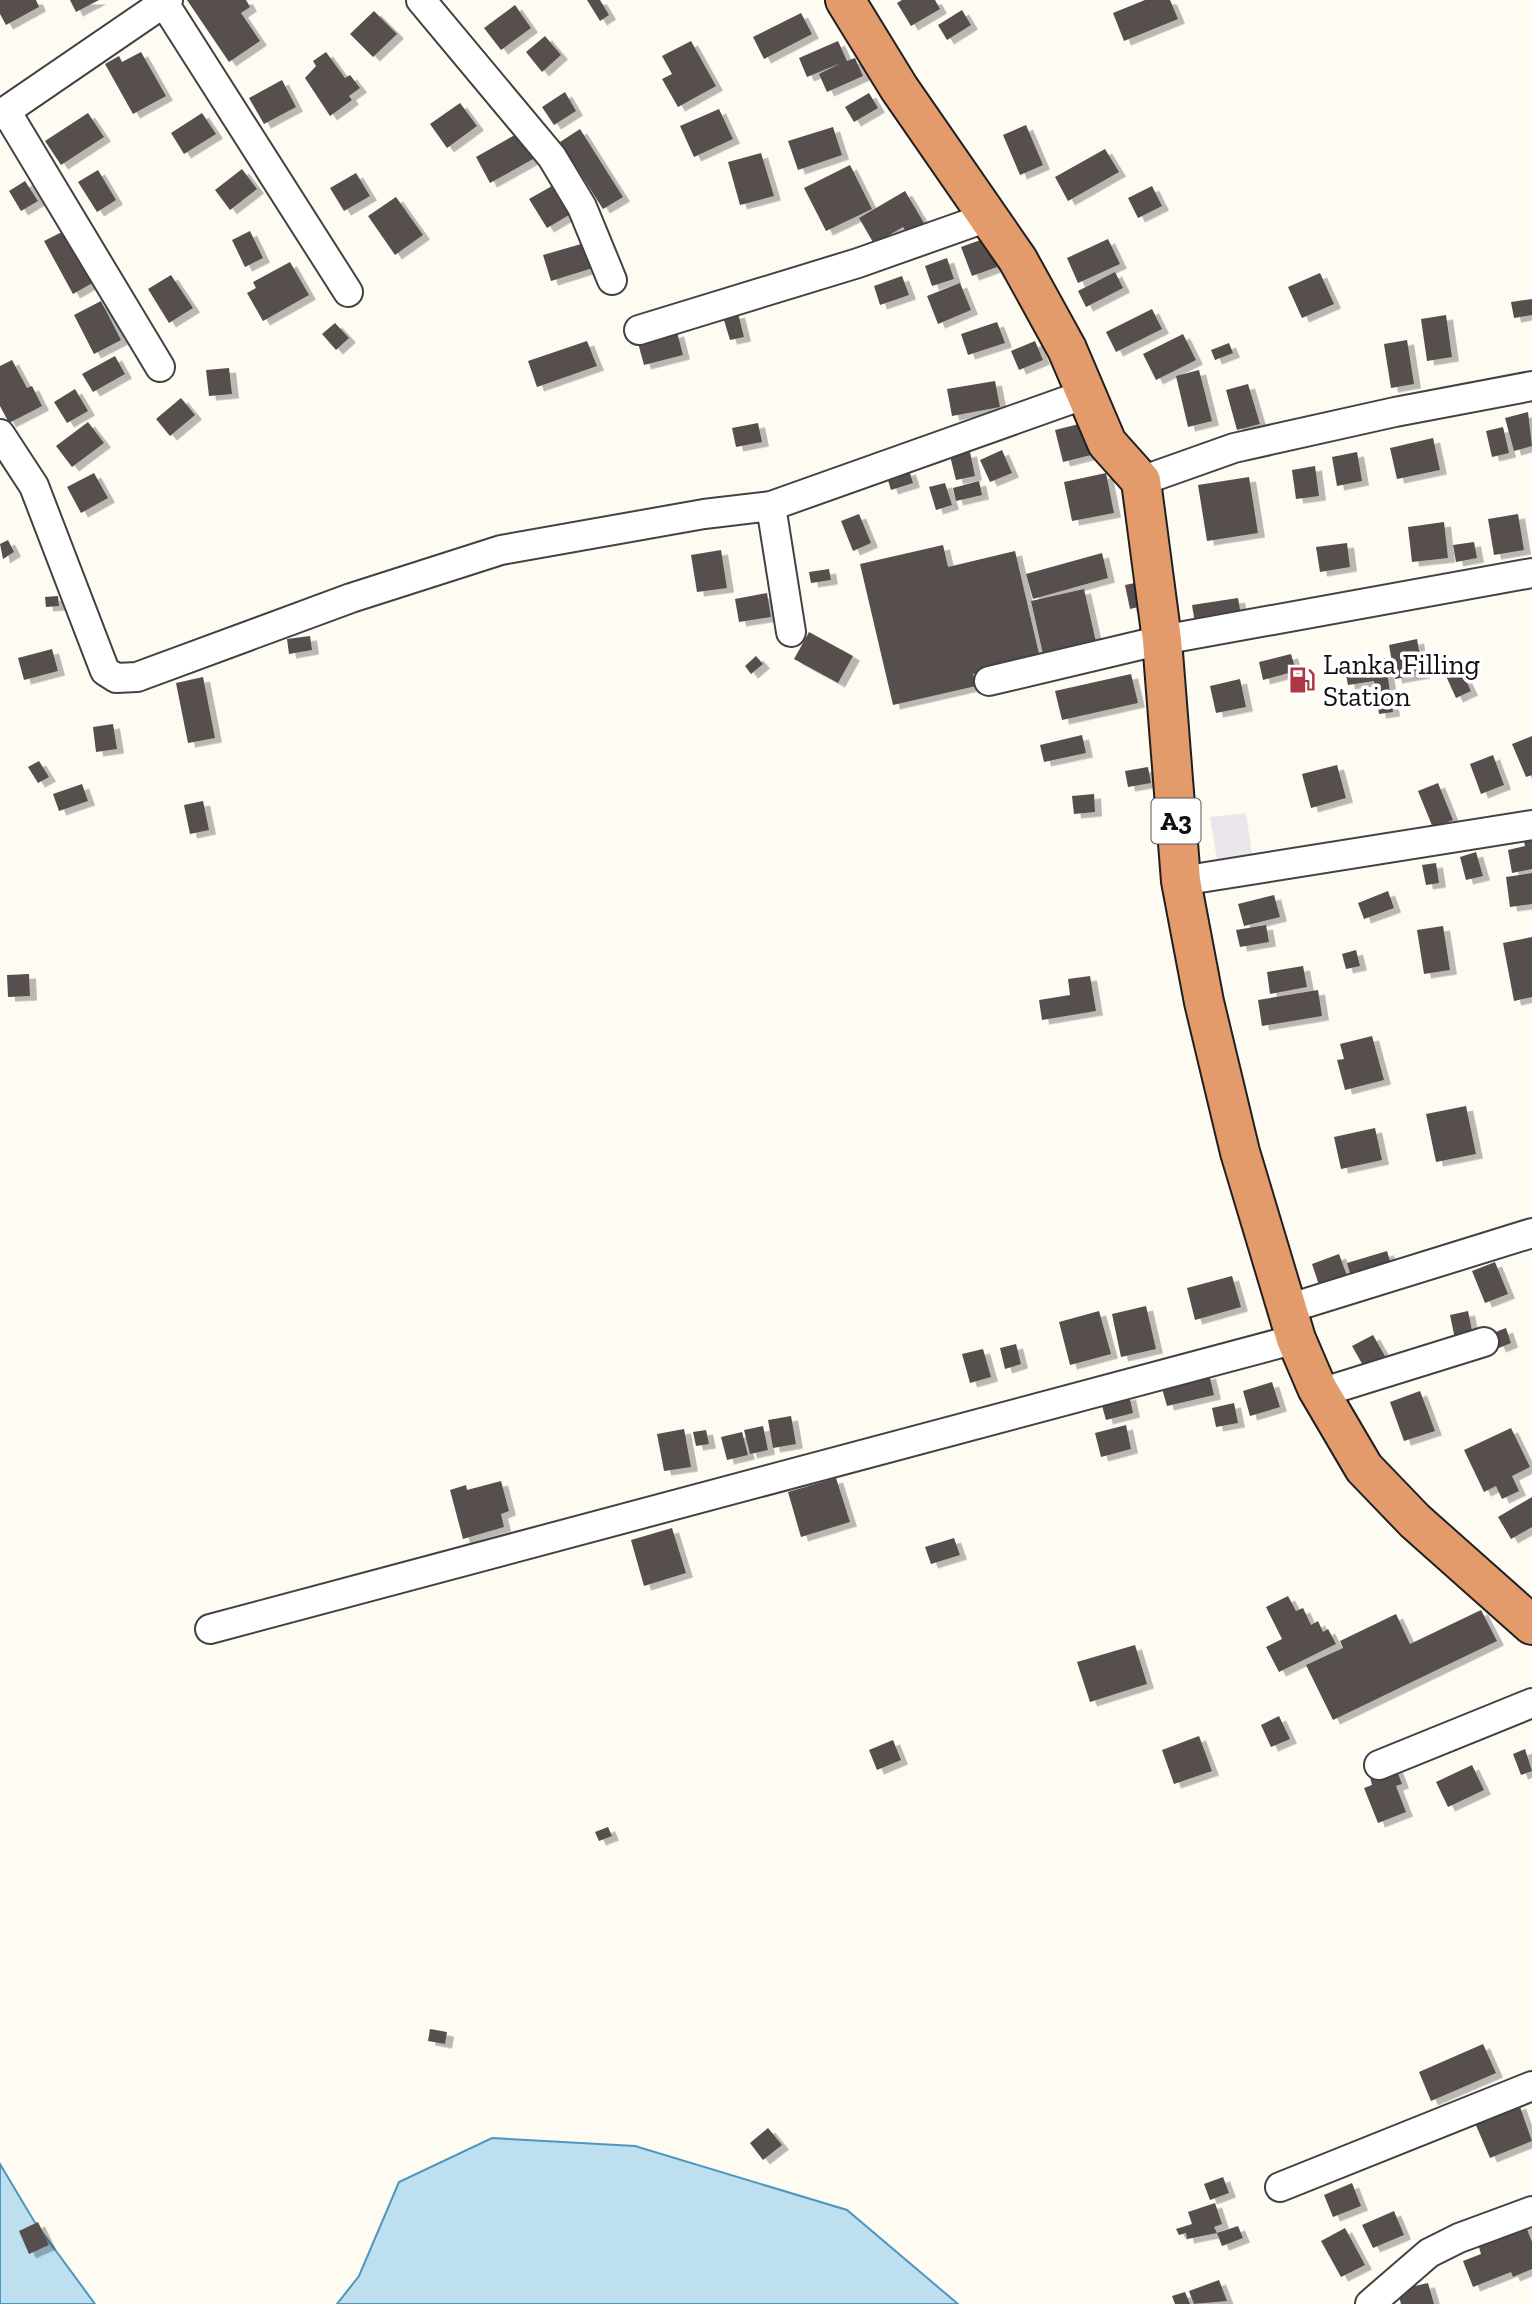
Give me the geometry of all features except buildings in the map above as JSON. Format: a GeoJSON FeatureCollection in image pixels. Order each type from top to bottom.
{"type":"FeatureCollection","features":[{"type":"Feature","properties":{"kind":"highway"},"geometry":{"type":"LineString","coordinates":[[845,0],[899,88],[1018,260],[1067,349],[1107,443],[1141,481]]}},
{"type":"Feature","properties":{"kind":"highway","name":"A3"},"geometry":{"type":"LineString","coordinates":[[1141,481],[1162,640],[1181,881],[1204,1002],[1240,1152],[1291,1324],[1320,1393],[1364,1468],[1415,1521],[1532,1625]]}},
{"type":"Feature","properties":{"kind":"street"},"geometry":{"type":"LineString","coordinates":[[421,0],[552,158],[582,207],[612,280]]}},
{"type":"Feature","properties":{"kind":"street"},"geometry":{"type":"LineString","coordinates":[[160,367],[3,113],[166,1],[348,292]]}},
{"type":"Feature","properties":{"kind":"street"},"geometry":{"type":"LineString","coordinates":[[639,330],[858,263],[988,217]]}},
{"type":"Feature","properties":{"kind":"street"},"geometry":{"type":"LineString","coordinates":[[1141,481],[1234,448],[1395,412],[1532,386]]}},
{"type":"Feature","properties":{"kind":"street"},"geometry":{"type":"LineString","coordinates":[[0,433],[34,486],[105,671],[116,678],[136,677],[351,598],[501,550],[704,514],[771,506],[1086,394]]}},
{"type":"Feature","properties":{"kind":"street"},"geometry":{"type":"LineString","coordinates":[[771,506],[791,632]]}},
{"type":"Feature","properties":{"kind":"street"},"geometry":{"type":"LineString","coordinates":[[989,681],[1162,640],[1532,573]]}},
{"type":"Feature","properties":{"kind":"street"},"geometry":{"type":"LineString","coordinates":[[1181,881],[1532,825]]}},
{"type":"Feature","properties":{"kind":"street"},"geometry":{"type":"LineString","coordinates":[[210,1629],[1291,1324],[1532,1233]]}},
{"type":"Feature","properties":{"kind":"street"},"geometry":{"type":"LineString","coordinates":[[1320,1393],[1484,1342]]}},
{"type":"Feature","properties":{"kind":"street"},"geometry":{"type":"LineString","coordinates":[[1379,1765],[1532,1703]]}},
{"type":"Feature","properties":{"kind":"street"},"geometry":{"type":"LineString","coordinates":[[1280,2187],[1532,2086]]}},
{"type":"Feature","properties":{"kind":"street"},"geometry":{"type":"LineString","coordinates":[[1370,2304],[1429,2253],[1459,2238],[1532,2211]]}},
{"type":"Feature","properties":{"kind":"shaded area"},"geometry":{"type":"Polygon","coordinates":[[[1246,813],[1253,861],[1218,866],[1210,817],[1246,813]]]}},
{"type":"Feature","properties":{"kind":"water"},"geometry":{"type":"Polygon","coordinates":[[[492,2138],[635,2146],[847,2210],[958,2304],[337,2304],[359,2276],[399,2182],[492,2138]]]}},
{"type":"Feature","properties":{"kind":"water"},"geometry":{"type":"Polygon","coordinates":[[[0,2164],[34,2221],[95,2304],[0,2304],[0,2164]]]}},
{"type":"Feature","properties":{"kind":"place","name":"Lanka Filling Station"},"geometry":{"type":"Point","coordinates":[1302,680]}}]}
